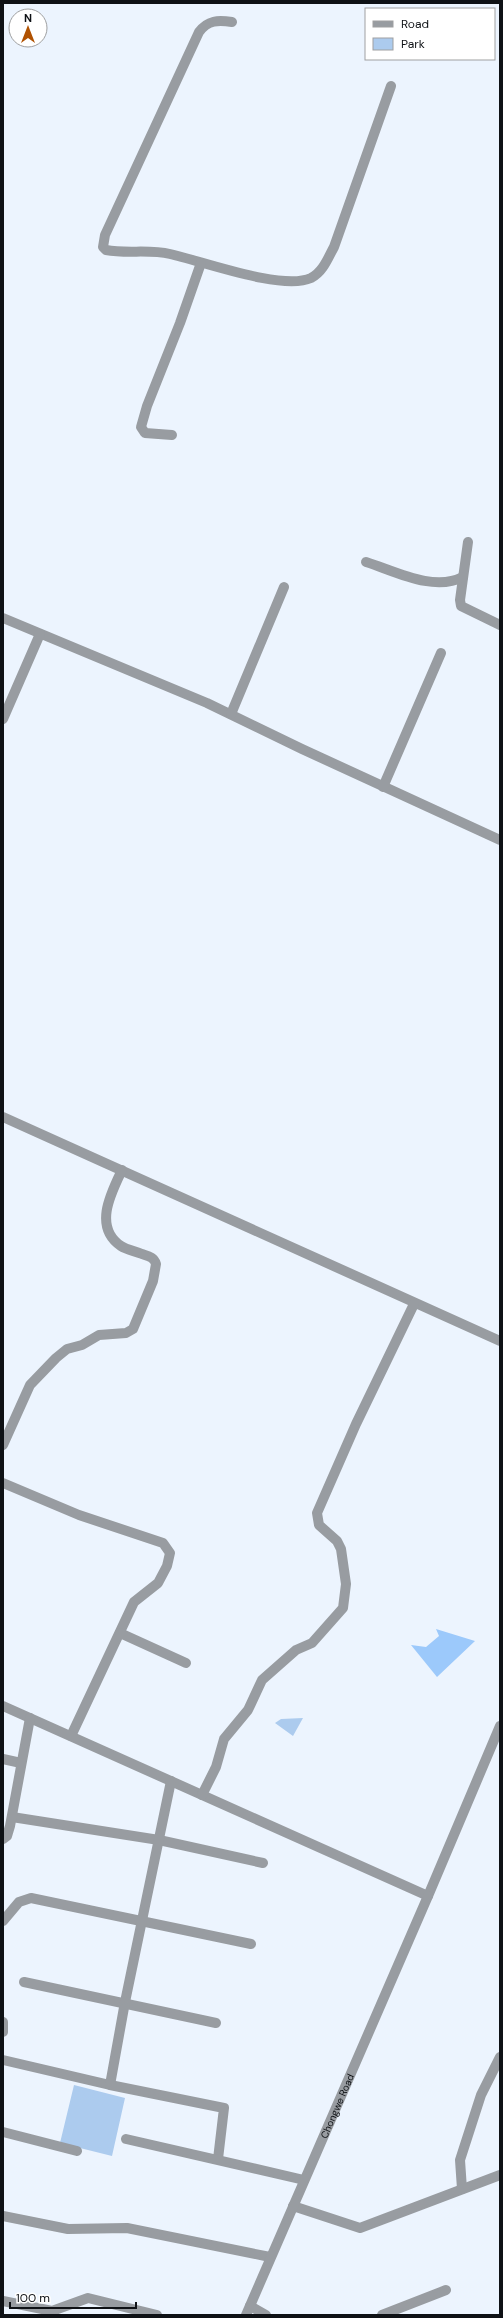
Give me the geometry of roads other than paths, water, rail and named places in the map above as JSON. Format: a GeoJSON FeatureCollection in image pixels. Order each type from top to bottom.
{"type":"FeatureCollection","features":[{"type":"Feature","properties":{"kind":"street"},"geometry":{"type":"LineString","coordinates":[[232,22],[211,22],[204,25],[199,32],[103,242],[103,247],[106,250],[169,253],[240,273],[295,282],[310,278],[319,272],[334,247],[391,86]]}},
{"type":"Feature","properties":{"kind":"street"},"geometry":{"type":"LineString","coordinates":[[172,435],[145,433],[141,427],[147,406],[180,323],[201,263]]}},
{"type":"Feature","properties":{"kind":"street"},"geometry":{"type":"LineString","coordinates":[[468,542],[461,606],[500,625]]}},
{"type":"Feature","properties":{"kind":"street"},"geometry":{"type":"LineString","coordinates":[[366,562],[432,582],[448,582],[463,577]]}},
{"type":"Feature","properties":{"kind":"street"},"geometry":{"type":"LineString","coordinates":[[231,714],[284,587]]}},
{"type":"Feature","properties":{"kind":"street"},"geometry":{"type":"LineString","coordinates":[[3,618],[231,714],[384,787],[500,840]]}},
{"type":"Feature","properties":{"kind":"street"},"geometry":{"type":"LineString","coordinates":[[3,719],[40,634]]}},
{"type":"Feature","properties":{"kind":"street"},"geometry":{"type":"LineString","coordinates":[[384,787],[441,652]]}},
{"type":"Feature","properties":{"kind":"street"},"geometry":{"type":"LineString","coordinates":[[3,1117],[414,1304],[500,1341]]}},
{"type":"Feature","properties":{"kind":"street"},"geometry":{"type":"LineString","coordinates":[[3,1446],[30,1385],[56,1358],[67,1349],[82,1345],[99,1336],[126,1333],[135,1327],[153,1280],[156,1264],[152,1258],[120,1245],[109,1233],[106,1216],[108,1201],[122,1170]]}},
{"type":"Feature","properties":{"kind":"street"},"geometry":{"type":"LineString","coordinates":[[202,1795],[216,1767],[224,1739],[248,1710],[262,1680],[296,1650],[312,1643],[343,1608],[346,1584],[342,1549],[337,1541],[318,1525],[317,1512],[356,1424],[414,1304]]}},
{"type":"Feature","properties":{"kind":"street"},"geometry":{"type":"LineString","coordinates":[[3,1483],[79,1515],[167,1546],[170,1553],[162,1575],[152,1590],[137,1598],[71,1736]]}},
{"type":"Feature","properties":{"kind":"street"},"geometry":{"type":"LineString","coordinates":[[120,1633],[186,1663]]}},
{"type":"Feature","properties":{"kind":"street"},"geometry":{"type":"LineString","coordinates":[[3,1706],[428,1896]]}},
{"type":"Feature","properties":{"kind":"street"},"geometry":{"type":"LineString","coordinates":[[3,1839],[8,1834],[12,1817],[30,1718]]}},
{"type":"Feature","properties":{"kind":"street","name":"Chongwe Road"},"geometry":{"type":"LineString","coordinates":[[248,2311],[500,1726]]}},
{"type":"Feature","properties":{"kind":"street"},"geometry":{"type":"LineString","coordinates":[[3,1759],[21,1763]]}},
{"type":"Feature","properties":{"kind":"street"},"geometry":{"type":"LineString","coordinates":[[110,2085],[125,2002],[171,1781]]}},
{"type":"Feature","properties":{"kind":"street"},"geometry":{"type":"LineString","coordinates":[[12,1817],[159,1840],[263,1863]]}},
{"type":"Feature","properties":{"kind":"street"},"geometry":{"type":"LineString","coordinates":[[3,1921],[20,1902],[32,1898],[251,1944]]}},
{"type":"Feature","properties":{"kind":"street"},"geometry":{"type":"LineString","coordinates":[[24,1982],[125,2002],[216,2023]]}},
{"type":"Feature","properties":{"kind":"street"},"geometry":{"type":"LineString","coordinates":[[3,2022],[3,2032]]}},
{"type":"Feature","properties":{"kind":"street"},"geometry":{"type":"LineString","coordinates":[[462,2189],[460,2160],[481,2095],[500,2057]]}},
{"type":"Feature","properties":{"kind":"street"},"geometry":{"type":"LineString","coordinates":[[3,2060],[110,2085],[224,2108],[218,2159]]}},
{"type":"Feature","properties":{"kind":"street"},"geometry":{"type":"LineString","coordinates":[[3,2132],[77,2151]]}},
{"type":"Feature","properties":{"kind":"street"},"geometry":{"type":"LineString","coordinates":[[126,2139],[304,2180]]}},
{"type":"Feature","properties":{"kind":"street"},"geometry":{"type":"LineString","coordinates":[[293,2206],[360,2228],[500,2175]]}},
{"type":"Feature","properties":{"kind":"street"},"geometry":{"type":"LineString","coordinates":[[3,2216],[68,2229],[127,2228],[270,2257]]}},
{"type":"Feature","properties":{"kind":"street"},"geometry":{"type":"LineString","coordinates":[[382,2315],[446,2290]]}},
{"type":"Feature","properties":{"kind":"street"},"geometry":{"type":"LineString","coordinates":[[3,2301],[52,2310],[88,2298],[156,2315]]}},
{"type":"Feature","properties":{"kind":"street"},"geometry":{"type":"LineString","coordinates":[[248,2311],[266,2315]]}}]}
